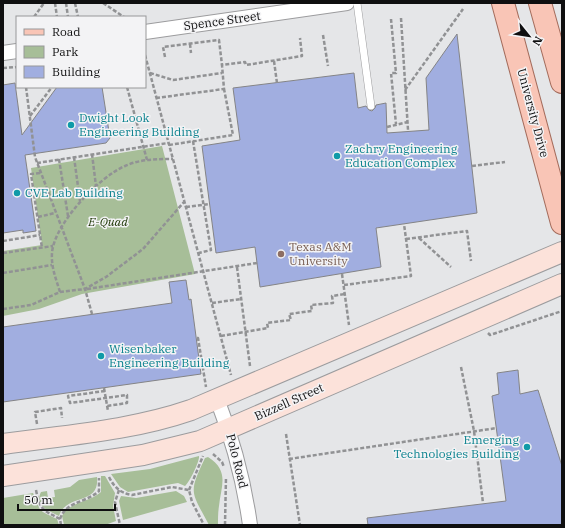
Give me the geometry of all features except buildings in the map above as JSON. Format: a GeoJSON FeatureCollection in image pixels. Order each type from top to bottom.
{"type":"FeatureCollection","features":[{"type":"Feature","properties":{"kind":"main road","name":"University Drive"},"geometry":{"type":"LineString","coordinates":[[503,3],[562,223]]}},
{"type":"Feature","properties":{"kind":"main road"},"geometry":{"type":"LineString","coordinates":[[540,3],[558,49],[562,82]]}},
{"type":"Feature","properties":{"kind":"street","name":"Spence Street"},"geometry":{"type":"LineString","coordinates":[[146,32],[347,3]]}},
{"type":"Feature","properties":{"kind":"street"},"geometry":{"type":"LineString","coordinates":[[3,53],[16,50]]}},
{"type":"Feature","properties":{"kind":"street"},"geometry":{"type":"LineString","coordinates":[[3,444],[122,429],[152,423],[191,410],[212,394],[562,252]]}},
{"type":"Feature","properties":{"kind":"street","name":"Bizzell Street"},"geometry":{"type":"LineString","coordinates":[[3,476],[143,456],[185,446],[229,429],[470,322],[562,284]]}},
{"type":"Feature","properties":{"kind":"street","name":"Polo Road"},"geometry":{"type":"LineString","coordinates":[[212,394],[229,429],[247,502],[250,525]]}},
{"type":"Feature","properties":{"kind":"lane"},"geometry":{"type":"LineString","coordinates":[[357,3],[372,106]]}},
{"type":"Feature","properties":{"kind":"path"},"geometry":{"type":"LineString","coordinates":[[35,16],[44,3]]}},
{"type":"Feature","properties":{"kind":"path"},"geometry":{"type":"LineString","coordinates":[[55,3],[57,16]]}},
{"type":"Feature","properties":{"kind":"path"},"geometry":{"type":"LineString","coordinates":[[66,3],[68,16]]}},
{"type":"Feature","properties":{"kind":"path"},"geometry":{"type":"LineString","coordinates":[[75,3],[78,16]]}},
{"type":"Feature","properties":{"kind":"path"},"geometry":{"type":"LineString","coordinates":[[103,3],[122,16]]}},
{"type":"Feature","properties":{"kind":"path"},"geometry":{"type":"LineString","coordinates":[[405,90],[462,9]]}},
{"type":"Feature","properties":{"kind":"path"},"geometry":{"type":"LineString","coordinates":[[401,18],[408,130]]}},
{"type":"Feature","properties":{"kind":"path"},"geometry":{"type":"LineString","coordinates":[[391,20],[396,73],[392,73],[396,124]]}},
{"type":"Feature","properties":{"kind":"path"},"geometry":{"type":"LineString","coordinates":[[323,35],[328,66]]}},
{"type":"Feature","properties":{"kind":"path"},"geometry":{"type":"LineString","coordinates":[[222,65],[245,62],[246,65],[302,56],[300,38]]}},
{"type":"Feature","properties":{"kind":"path"},"geometry":{"type":"LineString","coordinates":[[37,163],[144,146],[233,135],[224,89],[219,40],[163,47],[165,58]]}},
{"type":"Feature","properties":{"kind":"path"},"geometry":{"type":"LineString","coordinates":[[190,44],[191,53]]}},
{"type":"Feature","properties":{"kind":"path"},"geometry":{"type":"LineString","coordinates":[[146,58],[231,375]]}},
{"type":"Feature","properties":{"kind":"path"},"geometry":{"type":"LineString","coordinates":[[274,61],[277,82]]}},
{"type":"Feature","properties":{"kind":"path"},"geometry":{"type":"LineString","coordinates":[[3,68],[16,67]]}},
{"type":"Feature","properties":{"kind":"path"},"geometry":{"type":"LineString","coordinates":[[150,72],[173,80],[222,73]]}},
{"type":"Feature","properties":{"kind":"path"},"geometry":{"type":"LineString","coordinates":[[26,88],[37,163],[85,289],[92,314]]}},
{"type":"Feature","properties":{"kind":"path"},"geometry":{"type":"LineString","coordinates":[[30,117],[51,88],[53,92]]}},
{"type":"Feature","properties":{"kind":"path"},"geometry":{"type":"LineString","coordinates":[[127,88],[147,160]]}},
{"type":"Feature","properties":{"kind":"path"},"geometry":{"type":"LineString","coordinates":[[156,98],[224,89]]}},
{"type":"Feature","properties":{"kind":"path"},"geometry":{"type":"LineString","coordinates":[[387,127],[408,122]]}},
{"type":"Feature","properties":{"kind":"path"},"geometry":{"type":"LineString","coordinates":[[193,141],[212,250],[199,253]]}},
{"type":"Feature","properties":{"kind":"path"},"geometry":{"type":"LineString","coordinates":[[92,154],[96,186]]}},
{"type":"Feature","properties":{"kind":"path"},"geometry":{"type":"LineString","coordinates":[[74,157],[80,202]]}},
{"type":"Feature","properties":{"kind":"path"},"geometry":{"type":"LineString","coordinates":[[59,159],[68,217]]}},
{"type":"Feature","properties":{"kind":"path"},"geometry":{"type":"LineString","coordinates":[[60,292],[52,266],[53,246],[61,228],[80,202],[96,186],[125,166],[147,160],[173,159]]}},
{"type":"Feature","properties":{"kind":"path"},"geometry":{"type":"LineString","coordinates":[[472,166],[504,162]]}},
{"type":"Feature","properties":{"kind":"path"},"geometry":{"type":"LineString","coordinates":[[40,173],[31,174],[42,248]]}},
{"type":"Feature","properties":{"kind":"path"},"geometry":{"type":"LineString","coordinates":[[85,289],[119,268],[143,250],[184,201]]}},
{"type":"Feature","properties":{"kind":"path"},"geometry":{"type":"LineString","coordinates":[[186,207],[209,204]]}},
{"type":"Feature","properties":{"kind":"path"},"geometry":{"type":"LineString","coordinates":[[38,217],[56,214]]}},
{"type":"Feature","properties":{"kind":"path"},"geometry":{"type":"LineString","coordinates":[[344,285],[411,276],[404,224]]}},
{"type":"Feature","properties":{"kind":"path"},"geometry":{"type":"LineString","coordinates":[[406,239],[467,231],[471,261]]}},
{"type":"Feature","properties":{"kind":"path"},"geometry":{"type":"LineString","coordinates":[[3,241],[40,235]]}},
{"type":"Feature","properties":{"kind":"path"},"geometry":{"type":"LineString","coordinates":[[418,237],[451,267]]}},
{"type":"Feature","properties":{"kind":"path"},"geometry":{"type":"LineString","coordinates":[[3,253],[53,246]]}},
{"type":"Feature","properties":{"kind":"path"},"geometry":{"type":"LineString","coordinates":[[3,309],[31,305],[60,292],[257,263]]}},
{"type":"Feature","properties":{"kind":"path"},"geometry":{"type":"LineString","coordinates":[[3,273],[52,266]]}},
{"type":"Feature","properties":{"kind":"path"},"geometry":{"type":"LineString","coordinates":[[237,267],[250,366]]}},
{"type":"Feature","properties":{"kind":"path"},"geometry":{"type":"LineString","coordinates":[[342,274],[349,324]]}},
{"type":"Feature","properties":{"kind":"path"},"geometry":{"type":"LineString","coordinates":[[221,336],[268,328],[267,323],[291,320],[289,314],[312,311],[311,305],[333,303],[332,296],[345,294]]}},
{"type":"Feature","properties":{"kind":"path"},"geometry":{"type":"LineString","coordinates":[[212,303],[241,299]]}},
{"type":"Feature","properties":{"kind":"path"},"geometry":{"type":"LineString","coordinates":[[470,322],[490,335],[562,311]]}},
{"type":"Feature","properties":{"kind":"path"},"geometry":{"type":"LineString","coordinates":[[197,338],[212,394]]}},
{"type":"Feature","properties":{"kind":"path"},"geometry":{"type":"LineString","coordinates":[[461,367],[474,431],[483,504]]}},
{"type":"Feature","properties":{"kind":"path"},"geometry":{"type":"LineString","coordinates":[[107,406],[128,403],[127,395],[106,398],[70,404],[68,396],[104,390],[106,398],[107,406],[108,411]]}},
{"type":"Feature","properties":{"kind":"path"},"geometry":{"type":"LineString","coordinates":[[37,428],[34,412],[61,408],[62,418]]}},
{"type":"Feature","properties":{"kind":"path"},"geometry":{"type":"LineString","coordinates":[[290,459],[496,428]]}},
{"type":"Feature","properties":{"kind":"path"},"geometry":{"type":"LineString","coordinates":[[286,434],[300,525]]}},
{"type":"Feature","properties":{"kind":"path"},"geometry":{"type":"LineString","coordinates":[[204,525],[192,502],[189,490],[205,451]]}},
{"type":"Feature","properties":{"kind":"path"},"geometry":{"type":"LineString","coordinates":[[213,454],[222,462],[226,476],[225,525]]}},
{"type":"Feature","properties":{"kind":"path"},"geometry":{"type":"LineString","coordinates":[[108,472],[112,483],[119,490],[132,495],[172,487],[189,490]]}},
{"type":"Feature","properties":{"kind":"path"},"geometry":{"type":"LineString","coordinates":[[61,525],[60,519],[65,509],[93,496],[99,491],[99,474]]}},
{"type":"Feature","properties":{"kind":"path"},"geometry":{"type":"LineString","coordinates":[[36,490],[38,502],[42,509],[60,519]]}},
{"type":"Feature","properties":{"kind":"path"},"geometry":{"type":"LineString","coordinates":[[119,490],[115,502],[120,525]]}},
{"type":"Feature","properties":{"kind":"green space","name":"E-Quad"},"geometry":{"type":"Polygon","coordinates":[[[162,146],[195,274],[82,294],[39,309],[3,316],[3,251],[42,245],[31,168],[162,146]]]}},
{"type":"Feature","properties":{"kind":"green space"},"geometry":{"type":"Polygon","coordinates":[[[199,456],[194,472],[185,486],[178,483],[128,492],[120,487],[111,474],[150,469],[199,456]]]}},
{"type":"Feature","properties":{"kind":"green space"},"geometry":{"type":"Polygon","coordinates":[[[208,457],[215,462],[222,473],[218,525],[209,525],[198,505],[194,492],[196,479],[205,458],[208,457]]]}},
{"type":"Feature","properties":{"kind":"green space"},"geometry":{"type":"Polygon","coordinates":[[[101,476],[105,476],[115,493],[113,506],[116,521],[105,525],[64,525],[62,516],[65,511],[101,492],[101,476]]]}},
{"type":"Feature","properties":{"kind":"green space"},"geometry":{"type":"Polygon","coordinates":[[[97,477],[97,486],[93,492],[88,496],[68,504],[59,516],[47,510],[39,501],[41,492],[47,491],[48,498],[55,497],[54,490],[70,487],[79,480],[97,477]]]}},
{"type":"Feature","properties":{"kind":"green space"},"geometry":{"type":"Polygon","coordinates":[[[176,491],[184,496],[187,502],[123,520],[119,501],[121,496],[136,498],[176,491]]]}},
{"type":"Feature","properties":{"kind":"green space"},"geometry":{"type":"Polygon","coordinates":[[[33,493],[40,510],[57,519],[59,525],[3,525],[3,498],[33,493]]]}},
{"type":"Feature","properties":{"kind":"place","name":"Dwight Look Engineering Building"},"geometry":{"type":"Point","coordinates":[71,125]}},
{"type":"Feature","properties":{"kind":"place","name":"Zachry Engineering Education Complex"},"geometry":{"type":"Point","coordinates":[337,156]}},
{"type":"Feature","properties":{"kind":"place","name":"CVE Lab Building"},"geometry":{"type":"Point","coordinates":[17,193]}},
{"type":"Feature","properties":{"kind":"place","name":"Texas A&M University"},"geometry":{"type":"Point","coordinates":[281,254]}},
{"type":"Feature","properties":{"kind":"place","name":"Wisenbaker Engineering Building"},"geometry":{"type":"Point","coordinates":[101,356]}},
{"type":"Feature","properties":{"kind":"place","name":"Emerging Technologies Building"},"geometry":{"type":"Point","coordinates":[527,447]}}]}
